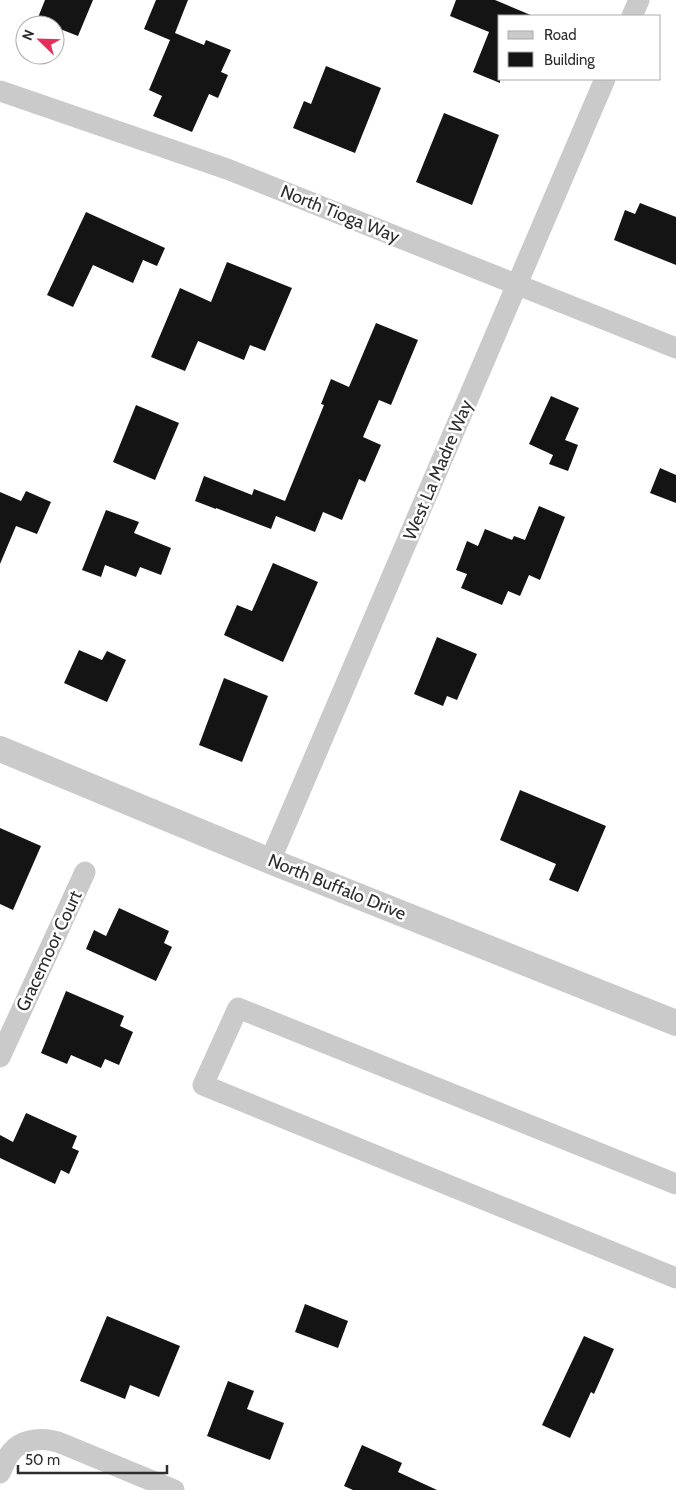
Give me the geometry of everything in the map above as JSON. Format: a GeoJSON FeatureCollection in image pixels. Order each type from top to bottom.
{"type":"FeatureCollection","features":[{"type":"Feature","properties":{"kind":"street"},"geometry":{"type":"LineString","coordinates":[[632,15],[639,0]]}},
{"type":"Feature","properties":{"kind":"street","name":"West La Madre Way"},"geometry":{"type":"LineString","coordinates":[[270,861],[605,80]]}},
{"type":"Feature","properties":{"kind":"street","name":"North Tioga Way"},"geometry":{"type":"LineString","coordinates":[[0,91],[227,168],[676,348]]}},
{"type":"Feature","properties":{"kind":"street","name":"North Buffalo Drive"},"geometry":{"type":"LineString","coordinates":[[0,749],[270,861],[676,1023]]}},
{"type":"Feature","properties":{"kind":"street","name":"Gracemoor Court"},"geometry":{"type":"LineString","coordinates":[[0,1057],[85,872]]}},
{"type":"Feature","properties":{"kind":"street"},"geometry":{"type":"LineString","coordinates":[[674,1272],[203,1085],[238,1008],[676,1184]]}},
{"type":"Feature","properties":{"kind":"street"},"geometry":{"type":"LineString","coordinates":[[0,1473],[9,1455],[20,1445],[34,1440],[54,1441],[174,1490]]}},
{"type":"Feature","properties":{"kind":"building"},"geometry":{"type":"Polygon","coordinates":[[[45,0],[93,0],[78,36],[65,31],[65,15],[39,15],[45,0]]]}},
{"type":"Feature","properties":{"kind":"building"},"geometry":{"type":"Polygon","coordinates":[[[156,0],[188,0],[175,33],[204,45],[206,40],[231,50],[221,72],[228,75],[218,98],[209,94],[192,132],[153,116],[162,96],[149,90],[170,40],[144,29],[156,0]]]}},
{"type":"Feature","properties":{"kind":"building"},"geometry":{"type":"Polygon","coordinates":[[[456,0],[495,0],[531,15],[498,15],[498,80],[500,80],[500,83],[473,72],[489,32],[450,16],[456,0]]]}},
{"type":"Feature","properties":{"kind":"building"},"geometry":{"type":"Polygon","coordinates":[[[326,66],[381,88],[355,153],[293,128],[304,101],[311,104],[326,66]]]}},
{"type":"Feature","properties":{"kind":"building"},"geometry":{"type":"Polygon","coordinates":[[[444,113],[499,135],[472,205],[416,182],[444,113]]]}},
{"type":"Feature","properties":{"kind":"building"},"geometry":{"type":"Polygon","coordinates":[[[640,203],[676,217],[676,265],[614,240],[625,210],[635,214],[640,203]]]}},
{"type":"Feature","properties":{"kind":"building"},"geometry":{"type":"Polygon","coordinates":[[[86,212],[165,248],[157,266],[143,260],[133,283],[93,265],[73,307],[47,295],[86,212]]]}},
{"type":"Feature","properties":{"kind":"building"},"geometry":{"type":"Polygon","coordinates":[[[227,262],[292,288],[265,351],[250,345],[244,360],[198,341],[185,371],[151,357],[180,288],[211,302],[227,262]]]}},
{"type":"Feature","properties":{"kind":"building"},"geometry":{"type":"Polygon","coordinates":[[[376,323],[418,340],[391,405],[379,400],[363,437],[381,445],[365,482],[359,479],[342,520],[323,512],[315,532],[276,516],[271,529],[195,501],[204,476],[252,495],[254,489],[285,501],[324,405],[321,404],[331,379],[349,387],[376,323]]]}},
{"type":"Feature","properties":{"kind":"building"},"geometry":{"type":"Polygon","coordinates":[[[551,396],[579,408],[565,440],[578,445],[568,471],[549,464],[553,455],[529,444],[551,396]]]}},
{"type":"Feature","properties":{"kind":"building"},"geometry":{"type":"Polygon","coordinates":[[[136,405],[179,423],[155,480],[113,462],[136,405]]]}},
{"type":"Feature","properties":{"kind":"building"},"geometry":{"type":"Polygon","coordinates":[[[660,468],[676,475],[676,503],[650,493],[660,468]]]}},
{"type":"Feature","properties":{"kind":"building"},"geometry":{"type":"Polygon","coordinates":[[[26,491],[51,502],[37,534],[16,526],[0,564],[0,492],[21,501],[26,491]]]}},
{"type":"Feature","properties":{"kind":"building"},"geometry":{"type":"Polygon","coordinates":[[[539,506],[565,517],[540,580],[529,575],[520,596],[508,591],[502,605],[461,588],[467,574],[456,570],[467,541],[478,546],[485,529],[512,540],[514,536],[525,540],[539,506]]]}},
{"type":"Feature","properties":{"kind":"building"},"geometry":{"type":"Polygon","coordinates":[[[106,510],[139,522],[134,533],[171,548],[161,575],[140,567],[136,577],[105,565],[101,577],[82,570],[106,510]]]}},
{"type":"Feature","properties":{"kind":"building"},"geometry":{"type":"Polygon","coordinates":[[[273,563],[318,582],[283,662],[224,635],[237,605],[252,611],[273,563]]]}},
{"type":"Feature","properties":{"kind":"building"},"geometry":{"type":"Polygon","coordinates":[[[437,637],[477,654],[457,700],[447,696],[443,706],[414,694],[437,637]]]}},
{"type":"Feature","properties":{"kind":"building"},"geometry":{"type":"Polygon","coordinates":[[[79,650],[102,660],[107,651],[126,660],[107,702],[64,683],[79,650]]]}},
{"type":"Feature","properties":{"kind":"building"},"geometry":{"type":"Polygon","coordinates":[[[224,678],[268,696],[242,762],[199,745],[224,678]]]}},
{"type":"Feature","properties":{"kind":"building"},"geometry":{"type":"Polygon","coordinates":[[[520,790],[606,826],[578,892],[549,880],[556,864],[500,840],[520,790]]]}},
{"type":"Feature","properties":{"kind":"building"},"geometry":{"type":"Polygon","coordinates":[[[0,828],[41,846],[13,910],[0,904],[0,828]]]}},
{"type":"Feature","properties":{"kind":"building"},"geometry":{"type":"Polygon","coordinates":[[[119,908],[169,931],[164,943],[172,947],[156,981],[86,949],[94,930],[106,936],[119,908]]]}},
{"type":"Feature","properties":{"kind":"building"},"geometry":{"type":"Polygon","coordinates":[[[66,991],[124,1016],[120,1026],[133,1032],[119,1065],[105,1059],[101,1068],[71,1055],[67,1064],[41,1053],[66,991]]]}},
{"type":"Feature","properties":{"kind":"building"},"geometry":{"type":"Polygon","coordinates":[[[26,1113],[77,1136],[72,1148],[79,1151],[69,1174],[61,1170],[55,1184],[0,1158],[0,1135],[13,1142],[26,1113]]]}},
{"type":"Feature","properties":{"kind":"building"},"geometry":{"type":"Polygon","coordinates":[[[305,1304],[348,1321],[338,1348],[295,1332],[305,1304]]]}},
{"type":"Feature","properties":{"kind":"building"},"geometry":{"type":"Polygon","coordinates":[[[107,1316],[180,1346],[159,1397],[130,1385],[125,1399],[80,1381],[107,1316]]]}},
{"type":"Feature","properties":{"kind":"building"},"geometry":{"type":"Polygon","coordinates":[[[584,1336],[614,1349],[594,1394],[591,1392],[570,1438],[542,1425],[584,1336]]]}},
{"type":"Feature","properties":{"kind":"building"},"geometry":{"type":"Polygon","coordinates":[[[228,1381],[254,1391],[247,1409],[284,1423],[270,1460],[207,1436],[228,1381]]]}},
{"type":"Feature","properties":{"kind":"building"},"geometry":{"type":"Polygon","coordinates":[[[362,1445],[402,1463],[398,1472],[437,1490],[353,1490],[344,1486],[362,1445]]]}}]}
